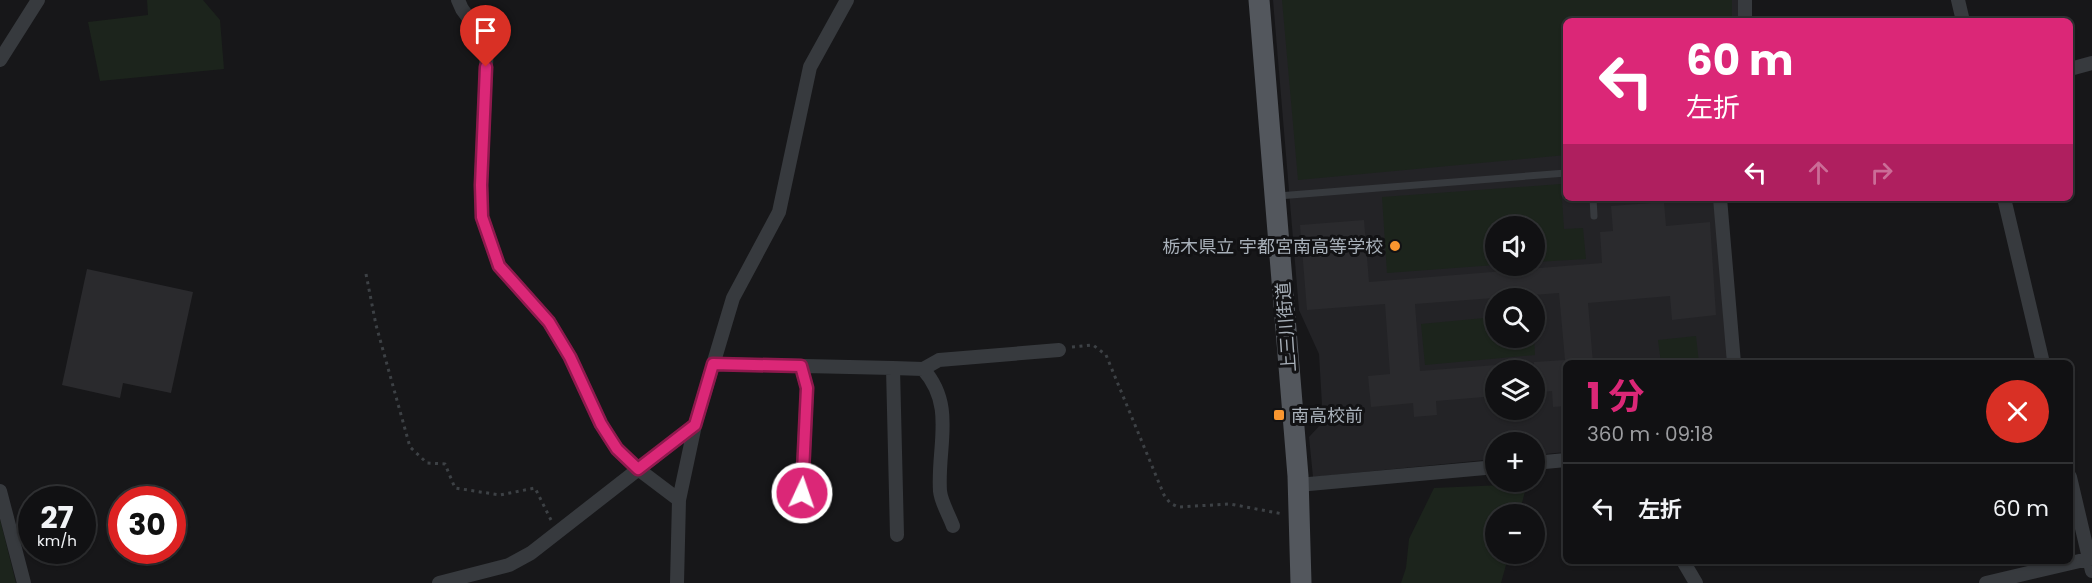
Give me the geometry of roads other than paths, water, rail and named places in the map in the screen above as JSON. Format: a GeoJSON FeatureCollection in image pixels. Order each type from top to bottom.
{"type":"FeatureCollection","features":[{"type":"Feature","properties":{"kind":"main road","name":"上三川街道"},"geometry":{"type":"LineString","coordinates":[[1259,0],[1298,485],[1301,583]]}},
{"type":"Feature","properties":{"kind":"street"},"geometry":{"type":"LineString","coordinates":[[0,60],[38,0]]}},
{"type":"Feature","properties":{"kind":"street"},"geometry":{"type":"LineString","coordinates":[[458,0],[487,43],[481,185],[482,217],[499,266],[549,322],[570,357],[601,424],[617,449],[638,469],[679,500]]}},
{"type":"Feature","properties":{"kind":"street"},"geometry":{"type":"LineString","coordinates":[[677,583],[679,500],[695,425],[733,298],[779,212],[810,67],[847,0]]}},
{"type":"Feature","properties":{"kind":"street"},"geometry":{"type":"LineString","coordinates":[[1745,0],[1745,18]]}},
{"type":"Feature","properties":{"kind":"street"},"geometry":{"type":"LineString","coordinates":[[1958,0],[1962,18]]}},
{"type":"Feature","properties":{"kind":"street"},"geometry":{"type":"LineString","coordinates":[[2073,68],[2092,63]]}},
{"type":"Feature","properties":{"kind":"street"},"geometry":{"type":"LineString","coordinates":[[1720,201],[1734,360]]}},
{"type":"Feature","properties":{"kind":"street"},"geometry":{"type":"LineString","coordinates":[[2005,201],[2042,360]]}},
{"type":"Feature","properties":{"kind":"street"},"geometry":{"type":"LineString","coordinates":[[713,364],[923,369],[939,360],[1059,350]]}},
{"type":"Feature","properties":{"kind":"street"},"geometry":{"type":"LineString","coordinates":[[801,366],[807,388],[801,514]]}},
{"type":"Feature","properties":{"kind":"street"},"geometry":{"type":"LineString","coordinates":[[893,368],[897,535]]}},
{"type":"Feature","properties":{"kind":"street"},"geometry":{"type":"LineString","coordinates":[[923,369],[933,380],[942,404],[940,493],[953,526]]}},
{"type":"Feature","properties":{"kind":"street"},"geometry":{"type":"LineString","coordinates":[[439,583],[509,565],[531,553],[695,425]]}},
{"type":"Feature","properties":{"kind":"street"},"geometry":{"type":"LineString","coordinates":[[1545,462],[1563,460]]}},
{"type":"Feature","properties":{"kind":"street"},"geometry":{"type":"LineString","coordinates":[[1298,485],[1485,468]]}},
{"type":"Feature","properties":{"kind":"street"},"geometry":{"type":"LineString","coordinates":[[1986,583],[2091,562],[2073,489]]}},
{"type":"Feature","properties":{"kind":"street"},"geometry":{"type":"LineString","coordinates":[[0,491],[24,583]]}},
{"type":"Feature","properties":{"kind":"street"},"geometry":{"type":"LineString","coordinates":[[1685,564],[1696,583]]}},
{"type":"Feature","properties":{"kind":"lane"},"geometry":{"type":"LineString","coordinates":[[1276,196],[1563,173]]}},
{"type":"Feature","properties":{"kind":"lane"},"geometry":{"type":"LineString","coordinates":[[1593,201],[1594,216]]}},
{"type":"Feature","properties":{"kind":"place","name":"栃木県立 宇都宮南高等学校"},"geometry":{"type":"Point","coordinates":[1395,246]}},
{"type":"Feature","properties":{"kind":"place","name":"南高校前"},"geometry":{"type":"Point","coordinates":[1279,415]}}]}
